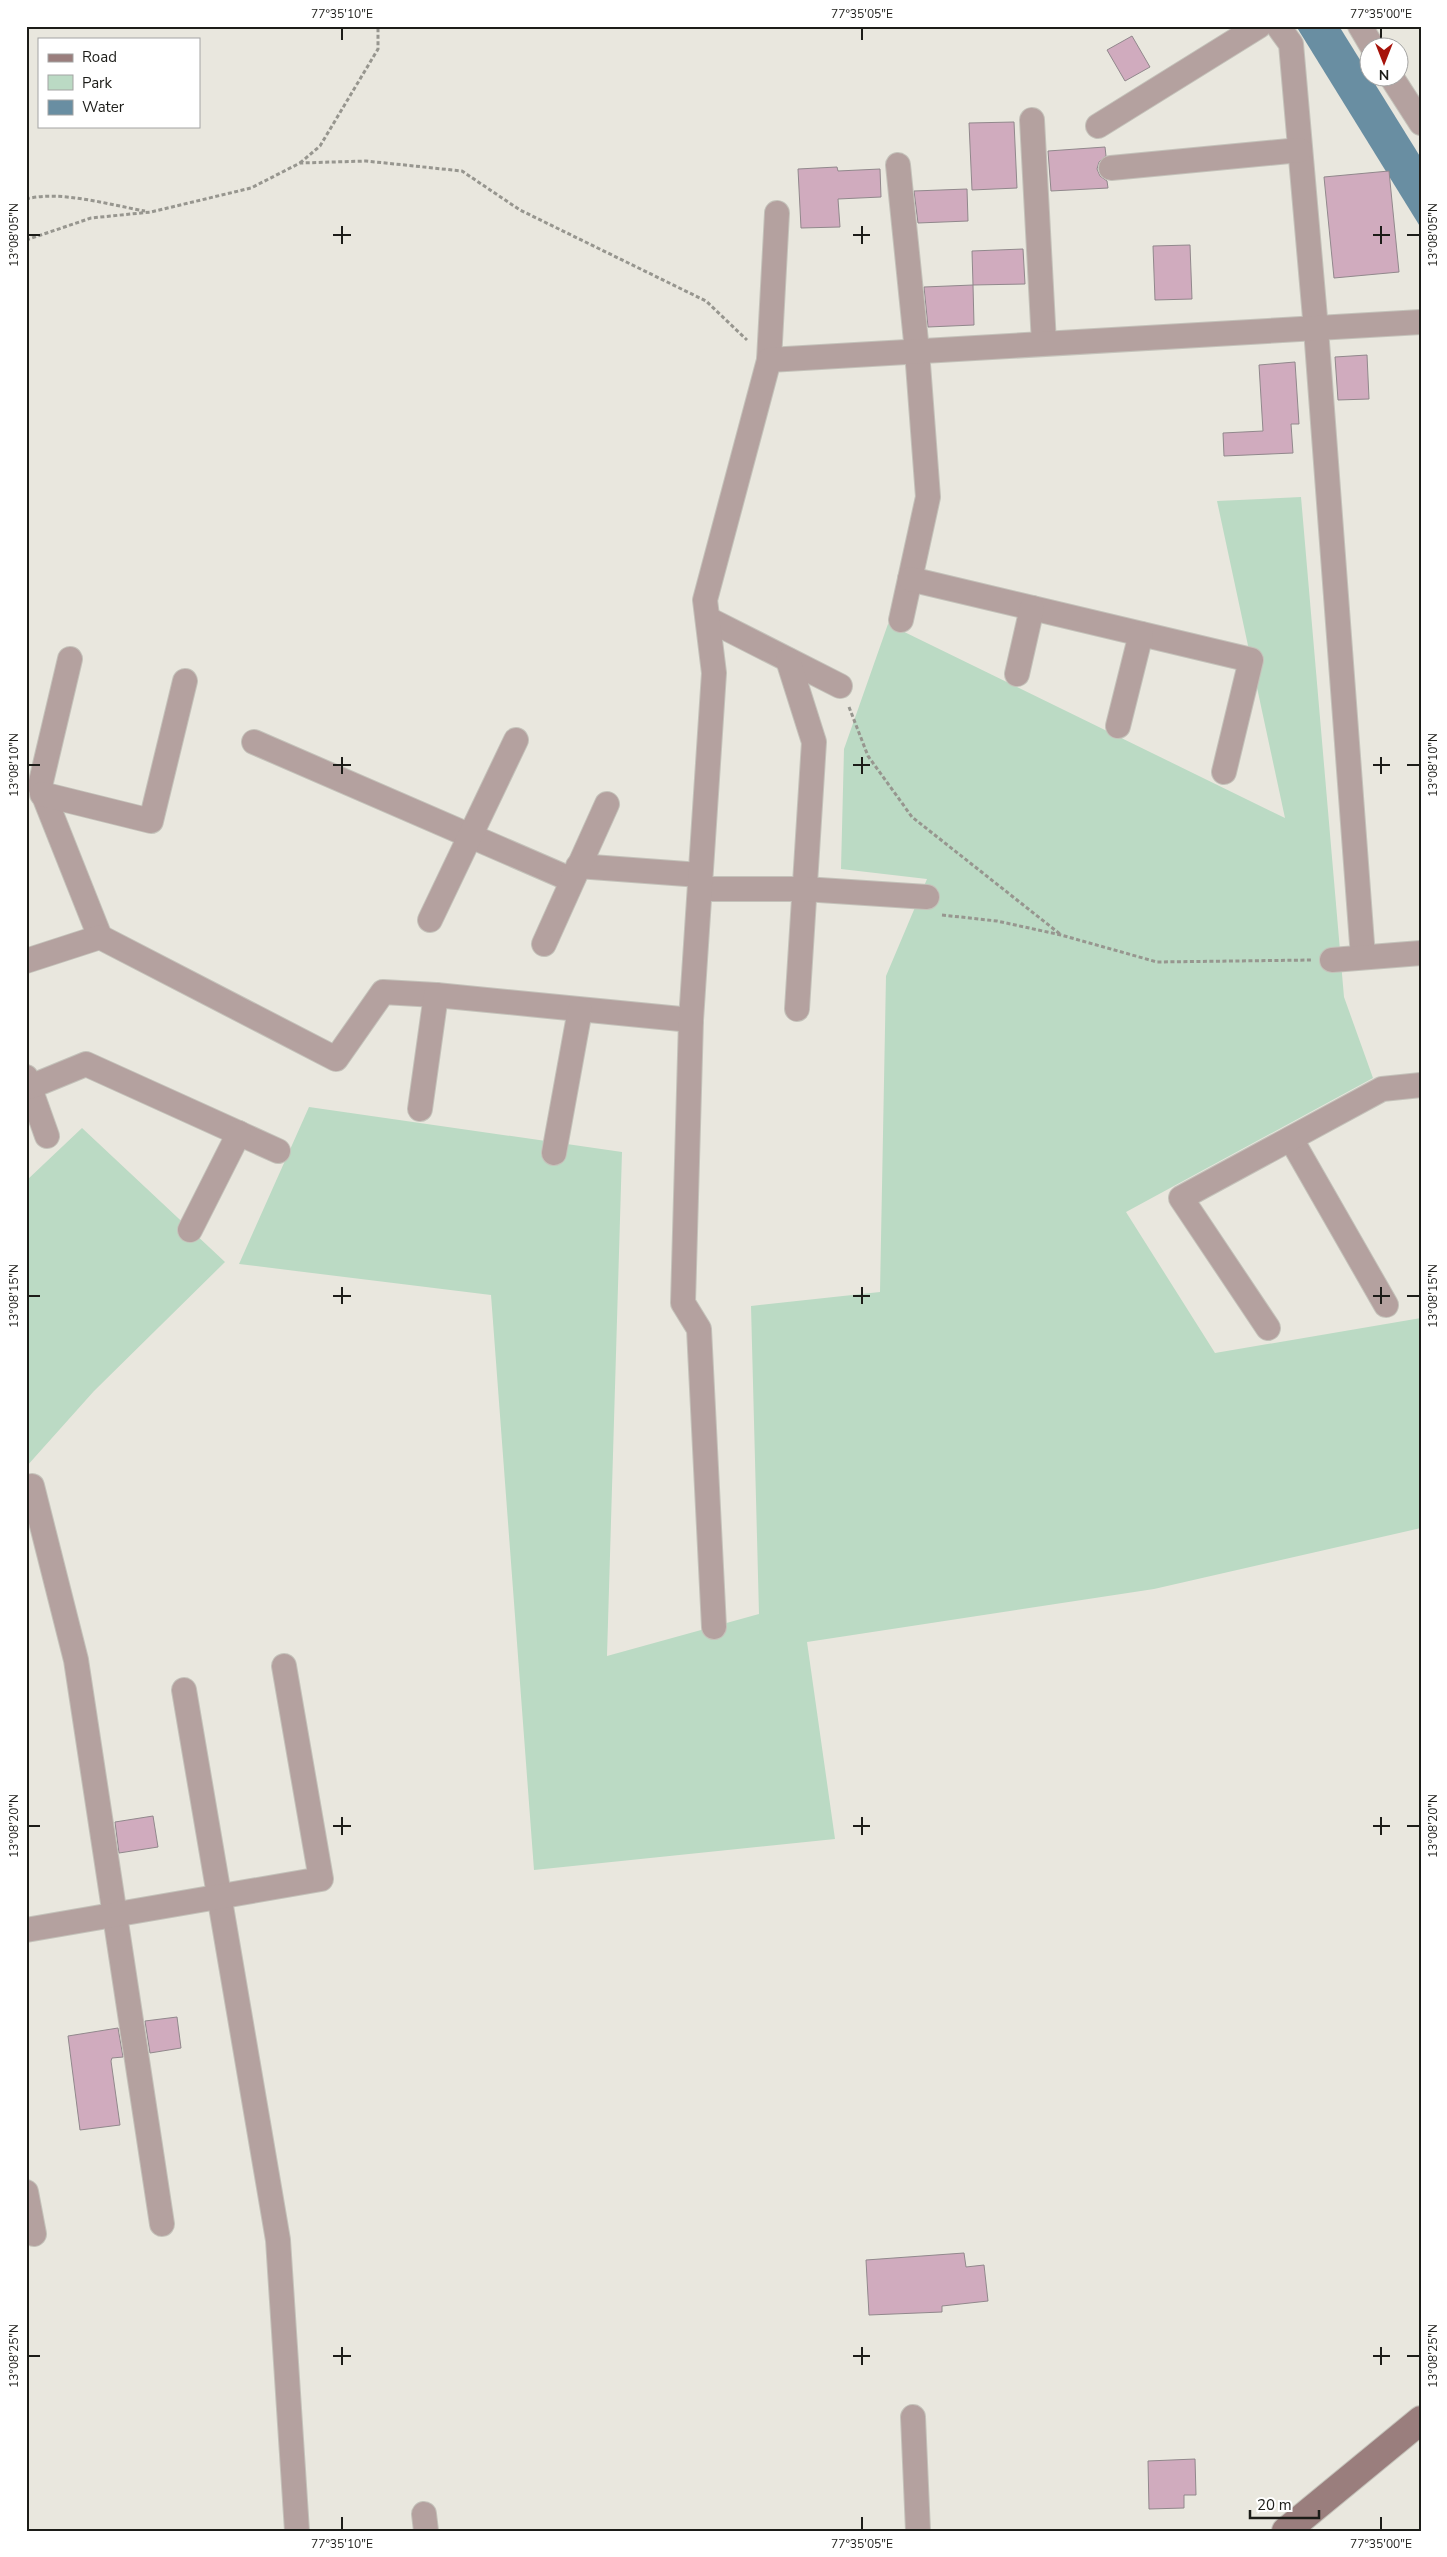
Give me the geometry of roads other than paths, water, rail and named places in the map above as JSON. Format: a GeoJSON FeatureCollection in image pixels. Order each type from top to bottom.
{"type":"FeatureCollection","features":[{"type":"Feature","properties":{"kind":"street"},"geometry":{"type":"LineString","coordinates":[[1098,126],[1259,26]]}},
{"type":"Feature","properties":{"kind":"street"},"geometry":{"type":"LineString","coordinates":[[1278,26],[1291,44],[1316,329],[1363,957]]}},
{"type":"Feature","properties":{"kind":"street"},"geometry":{"type":"LineString","coordinates":[[1360,26],[1367,38]]}},
{"type":"Feature","properties":{"kind":"street"},"geometry":{"type":"LineString","coordinates":[[1398,88],[1421,123]]}},
{"type":"Feature","properties":{"kind":"street"},"geometry":{"type":"LineString","coordinates":[[1032,120],[1044,343]]}},
{"type":"Feature","properties":{"kind":"street"},"geometry":{"type":"LineString","coordinates":[[1111,168],[1300,150]]}},
{"type":"Feature","properties":{"kind":"street"},"geometry":{"type":"LineString","coordinates":[[898,165],[917,351],[928,497],[901,620]]}},
{"type":"Feature","properties":{"kind":"street"},"geometry":{"type":"LineString","coordinates":[[714,1627],[699,1329],[683,1303],[691,1020],[714,673],[705,600],[769,360],[777,213]]}},
{"type":"Feature","properties":{"kind":"street"},"geometry":{"type":"LineString","coordinates":[[769,360],[1421,322]]}},
{"type":"Feature","properties":{"kind":"street"},"geometry":{"type":"LineString","coordinates":[[910,579],[1251,660],[1224,772]]}},
{"type":"Feature","properties":{"kind":"street"},"geometry":{"type":"LineString","coordinates":[[1017,674],[1032,608]]}},
{"type":"Feature","properties":{"kind":"street"},"geometry":{"type":"LineString","coordinates":[[708,620],[840,686]]}},
{"type":"Feature","properties":{"kind":"street"},"geometry":{"type":"LineString","coordinates":[[1118,726],[1141,634]]}},
{"type":"Feature","properties":{"kind":"street"},"geometry":{"type":"LineString","coordinates":[[70,659],[40,786],[100,937],[336,1059],[383,992],[436,995],[691,1020]]}},
{"type":"Feature","properties":{"kind":"street"},"geometry":{"type":"LineString","coordinates":[[788,660],[814,742],[797,1008]]}},
{"type":"Feature","properties":{"kind":"street"},"geometry":{"type":"LineString","coordinates":[[42,794],[151,821],[185,681]]}},
{"type":"Feature","properties":{"kind":"street"},"geometry":{"type":"LineString","coordinates":[[430,920],[516,740]]}},
{"type":"Feature","properties":{"kind":"street"},"geometry":{"type":"LineString","coordinates":[[254,742],[470,836],[575,873],[927,897]]}},
{"type":"Feature","properties":{"kind":"street"},"geometry":{"type":"LineString","coordinates":[[544,944],[606,804]]}},
{"type":"Feature","properties":{"kind":"street"},"geometry":{"type":"LineString","coordinates":[[26,961],[100,937]]}},
{"type":"Feature","properties":{"kind":"street"},"geometry":{"type":"LineString","coordinates":[[1332,960],[1421,953]]}},
{"type":"Feature","properties":{"kind":"street"},"geometry":{"type":"LineString","coordinates":[[420,1108],[436,995]]}},
{"type":"Feature","properties":{"kind":"street"},"geometry":{"type":"LineString","coordinates":[[554,1153],[580,1010]]}},
{"type":"Feature","properties":{"kind":"street"},"geometry":{"type":"LineString","coordinates":[[47,1136],[28,1082],[86,1064],[278,1150]]}},
{"type":"Feature","properties":{"kind":"street"},"geometry":{"type":"LineString","coordinates":[[1268,1328],[1180,1198],[1382,1089],[1421,1085]]}},
{"type":"Feature","properties":{"kind":"street"},"geometry":{"type":"LineString","coordinates":[[190,1230],[239,1133]]}},
{"type":"Feature","properties":{"kind":"street"},"geometry":{"type":"LineString","coordinates":[[1291,1139],[1386,1305]]}},
{"type":"Feature","properties":{"kind":"street"},"geometry":{"type":"LineString","coordinates":[[32,1486],[76,1660],[162,2224]]}},
{"type":"Feature","properties":{"kind":"street"},"geometry":{"type":"LineString","coordinates":[[26,1930],[321,1879],[284,1666]]}},
{"type":"Feature","properties":{"kind":"street"},"geometry":{"type":"LineString","coordinates":[[184,1690],[278,2240],[297,2531]]}},
{"type":"Feature","properties":{"kind":"street"},"geometry":{"type":"LineString","coordinates":[[26,2192],[34,2234]]}},
{"type":"Feature","properties":{"kind":"street"},"geometry":{"type":"LineString","coordinates":[[913,2417],[918,2531]]}},
{"type":"Feature","properties":{"kind":"street"},"geometry":{"type":"LineString","coordinates":[[1286,2531],[1421,2420]]}},
{"type":"Feature","properties":{"kind":"water"},"geometry":{"type":"Polygon","coordinates":[[[1296,26],[1339,26],[1360,60],[1360,88],[1378,88],[1421,158],[1421,228],[1296,26]]]}}]}
